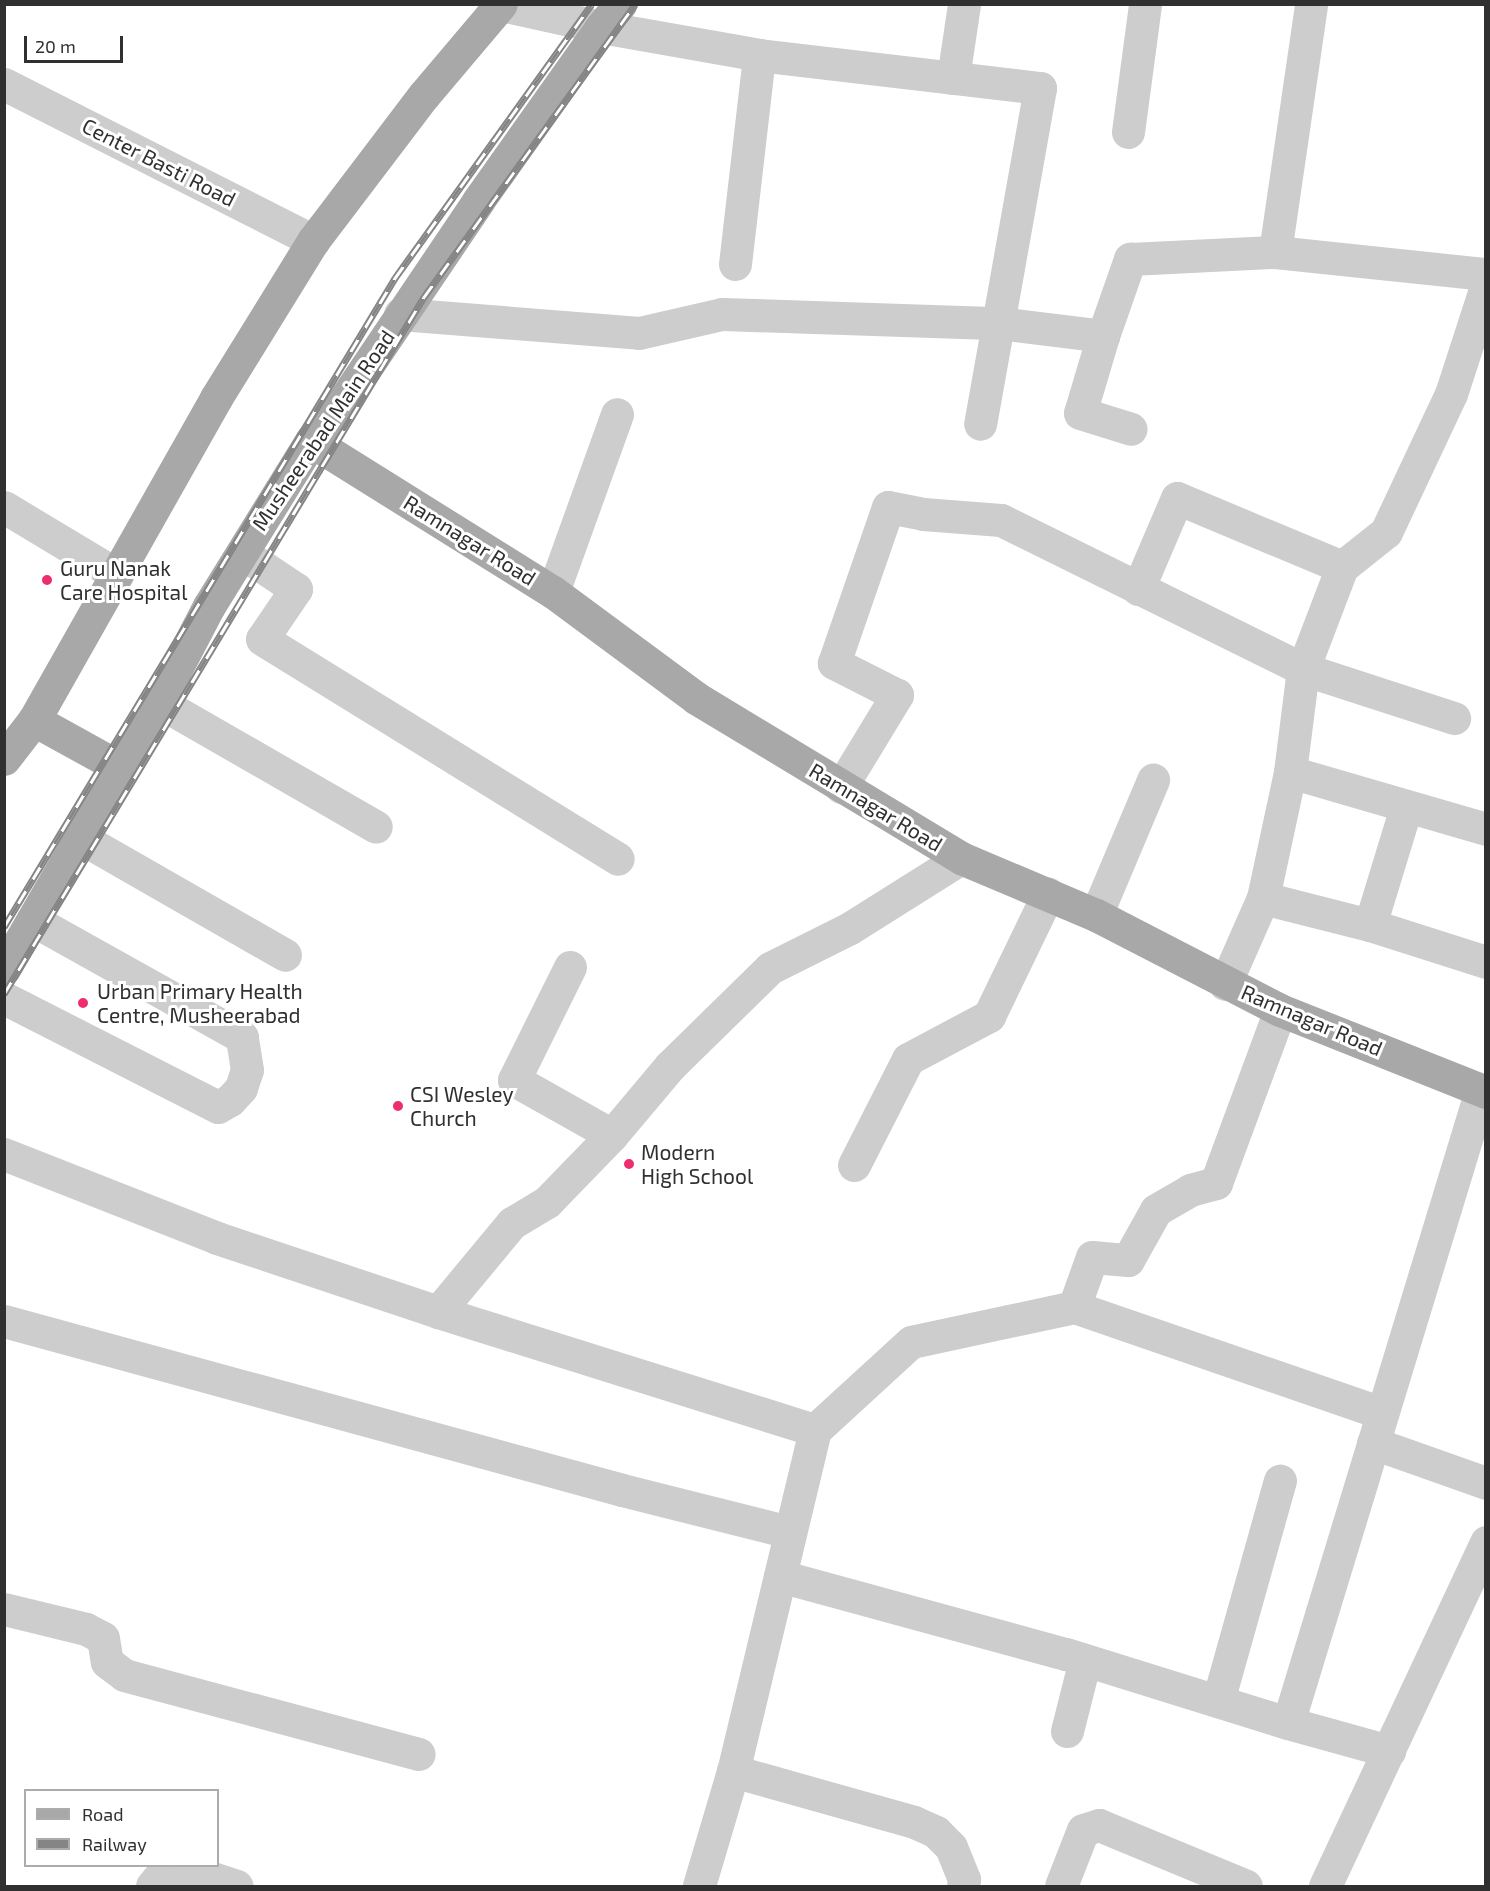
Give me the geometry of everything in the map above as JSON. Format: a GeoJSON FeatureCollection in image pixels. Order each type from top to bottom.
{"type":"FeatureCollection","features":[{"type":"Feature","properties":{"kind":"main road"},"geometry":{"type":"LineString","coordinates":[[4,759],[34,720],[216,398],[313,241],[424,95],[501,5]]}},
{"type":"Feature","properties":{"kind":"main road","name":"Musheerabad Main Road"},"geometry":{"type":"LineString","coordinates":[[4,969],[159,702],[209,606],[311,441],[342,403],[400,315],[611,16]]}},
{"type":"Feature","properties":{"kind":"main road","name":"Ramnagar Road"},"geometry":{"type":"LineString","coordinates":[[311,441],[554,592],[696,698],[961,858],[1096,915],[1225,984],[1280,1010],[1483,1091]]}},
{"type":"Feature","properties":{"kind":"main road"},"geometry":{"type":"LineString","coordinates":[[34,720],[121,768]]}},
{"type":"Feature","properties":{"kind":"street"},"geometry":{"type":"LineString","coordinates":[[953,78],[964,4]]}},
{"type":"Feature","properties":{"kind":"street"},"geometry":{"type":"LineString","coordinates":[[1128,132],[1145,4]]}},
{"type":"Feature","properties":{"kind":"street"},"geometry":{"type":"LineString","coordinates":[[1275,252],[1311,4]]}},
{"type":"Feature","properties":{"kind":"street"},"geometry":{"type":"LineString","coordinates":[[501,5],[611,16],[759,55],[1040,88],[980,424]]}},
{"type":"Feature","properties":{"kind":"street"},"geometry":{"type":"LineString","coordinates":[[735,264],[759,55]]}},
{"type":"Feature","properties":{"kind":"street","name":"Center Basti Road"},"geometry":{"type":"LineString","coordinates":[[4,84],[313,241]]}},
{"type":"Feature","properties":{"kind":"street"},"geometry":{"type":"LineString","coordinates":[[1131,429],[1080,413],[1103,336],[1130,259],[1275,252],[1485,274]]}},
{"type":"Feature","properties":{"kind":"street"},"geometry":{"type":"LineString","coordinates":[[1225,984],[1263,898],[1290,772],[1303,669],[1342,567],[1386,532],[1451,394],[1485,286]]}},
{"type":"Feature","properties":{"kind":"street"},"geometry":{"type":"LineString","coordinates":[[400,315],[639,333],[722,314],[999,323],[1103,336]]}},
{"type":"Feature","properties":{"kind":"street"},"geometry":{"type":"LineString","coordinates":[[554,592],[617,414]]}},
{"type":"Feature","properties":{"kind":"street"},"geometry":{"type":"LineString","coordinates":[[1138,589],[1176,498],[1342,567]]}},
{"type":"Feature","properties":{"kind":"street"},"geometry":{"type":"LineString","coordinates":[[4,507],[117,575]]}},
{"type":"Feature","properties":{"kind":"street"},"geometry":{"type":"LineString","coordinates":[[841,787],[897,695],[834,663],[888,507],[923,514],[1001,520],[1303,669],[1454,718]]}},
{"type":"Feature","properties":{"kind":"street"},"geometry":{"type":"LineString","coordinates":[[242,553],[296,589],[262,639],[618,859]]}},
{"type":"Feature","properties":{"kind":"street"},"geometry":{"type":"LineString","coordinates":[[159,702],[376,827]]}},
{"type":"Feature","properties":{"kind":"street"},"geometry":{"type":"LineString","coordinates":[[1290,772],[1485,829]]}},
{"type":"Feature","properties":{"kind":"street"},"geometry":{"type":"LineString","coordinates":[[1096,915],[1154,780]]}},
{"type":"Feature","properties":{"kind":"street"},"geometry":{"type":"LineString","coordinates":[[1370,925],[1406,807]]}},
{"type":"Feature","properties":{"kind":"street"},"geometry":{"type":"LineString","coordinates":[[81,838],[285,956]]}},
{"type":"Feature","properties":{"kind":"street"},"geometry":{"type":"LineString","coordinates":[[438,1312],[512,1223],[547,1202],[612,1135],[670,1066],[770,968],[850,928],[961,858]]}},
{"type":"Feature","properties":{"kind":"street"},"geometry":{"type":"LineString","coordinates":[[854,1165],[908,1059],[989,1016],[1048,894]]}},
{"type":"Feature","properties":{"kind":"street"},"geometry":{"type":"LineString","coordinates":[[1263,898],[1370,925],[1485,962]]}},
{"type":"Feature","properties":{"kind":"street"},"geometry":{"type":"LineString","coordinates":[[4,998],[218,1107],[241,1089],[247,1070],[242,1037],[33,920]]}},
{"type":"Feature","properties":{"kind":"street"},"geometry":{"type":"LineString","coordinates":[[570,967],[514,1080],[612,1135]]}},
{"type":"Feature","properties":{"kind":"street"},"geometry":{"type":"LineString","coordinates":[[1074,1307],[1092,1257],[1128,1260],[1156,1210],[1190,1190],[1216,1183],[1280,1010]]}},
{"type":"Feature","properties":{"kind":"street"},"geometry":{"type":"LineString","coordinates":[[1288,1723],[1483,1091]]}},
{"type":"Feature","properties":{"kind":"street"},"geometry":{"type":"LineString","coordinates":[[4,1154],[217,1238],[438,1312],[815,1430]]}},
{"type":"Feature","properties":{"kind":"street"},"geometry":{"type":"LineString","coordinates":[[699,1887],[733,1771],[815,1430],[911,1342],[1074,1307],[1378,1428],[1485,1483]]}},
{"type":"Feature","properties":{"kind":"street"},"geometry":{"type":"LineString","coordinates":[[4,1321],[622,1490],[789,1532]]}},
{"type":"Feature","properties":{"kind":"street"},"geometry":{"type":"LineString","coordinates":[[1218,1701],[1280,1481]]}},
{"type":"Feature","properties":{"kind":"street"},"geometry":{"type":"LineString","coordinates":[[1325,1887],[1485,1542]]}},
{"type":"Feature","properties":{"kind":"street"},"geometry":{"type":"LineString","coordinates":[[780,1576],[1085,1660],[1288,1723],[1389,1751]]}},
{"type":"Feature","properties":{"kind":"street"},"geometry":{"type":"LineString","coordinates":[[4,1609],[86,1629],[103,1638],[106,1662],[124,1675],[419,1754]]}},
{"type":"Feature","properties":{"kind":"street"},"geometry":{"type":"LineString","coordinates":[[1067,1731],[1085,1660]]}},
{"type":"Feature","properties":{"kind":"street"},"geometry":{"type":"LineString","coordinates":[[733,1771],[914,1822],[936,1832],[951,1847],[964,1880],[963,1887]]}},
{"type":"Feature","properties":{"kind":"street"},"geometry":{"type":"LineString","coordinates":[[1061,1887],[1083,1830],[1099,1825],[1246,1887]]}},
{"type":"Feature","properties":{"kind":"street"},"geometry":{"type":"LineString","coordinates":[[152,1887],[161,1875],[191,1871],[237,1887]]}},
{"type":"Feature","properties":{"kind":"railway"},"geometry":{"type":"LineString","coordinates":[[4,927],[395,278],[592,4]]}},
{"type":"Feature","properties":{"kind":"railway"},"geometry":{"type":"LineString","coordinates":[[4,994],[424,297],[635,4]]}},
{"type":"Feature","properties":{"kind":"place","name":"Guru Nanak Care Hospital"},"geometry":{"type":"Point","coordinates":[47,580]}},
{"type":"Feature","properties":{"kind":"place","name":"Urban Primary Health Centre, Musheerabad"},"geometry":{"type":"Point","coordinates":[83,1003]}},
{"type":"Feature","properties":{"kind":"place","name":"CSI Wesley Church"},"geometry":{"type":"Point","coordinates":[398,1106]}},
{"type":"Feature","properties":{"kind":"place","name":"Modern High School"},"geometry":{"type":"Point","coordinates":[629,1164]}}]}
